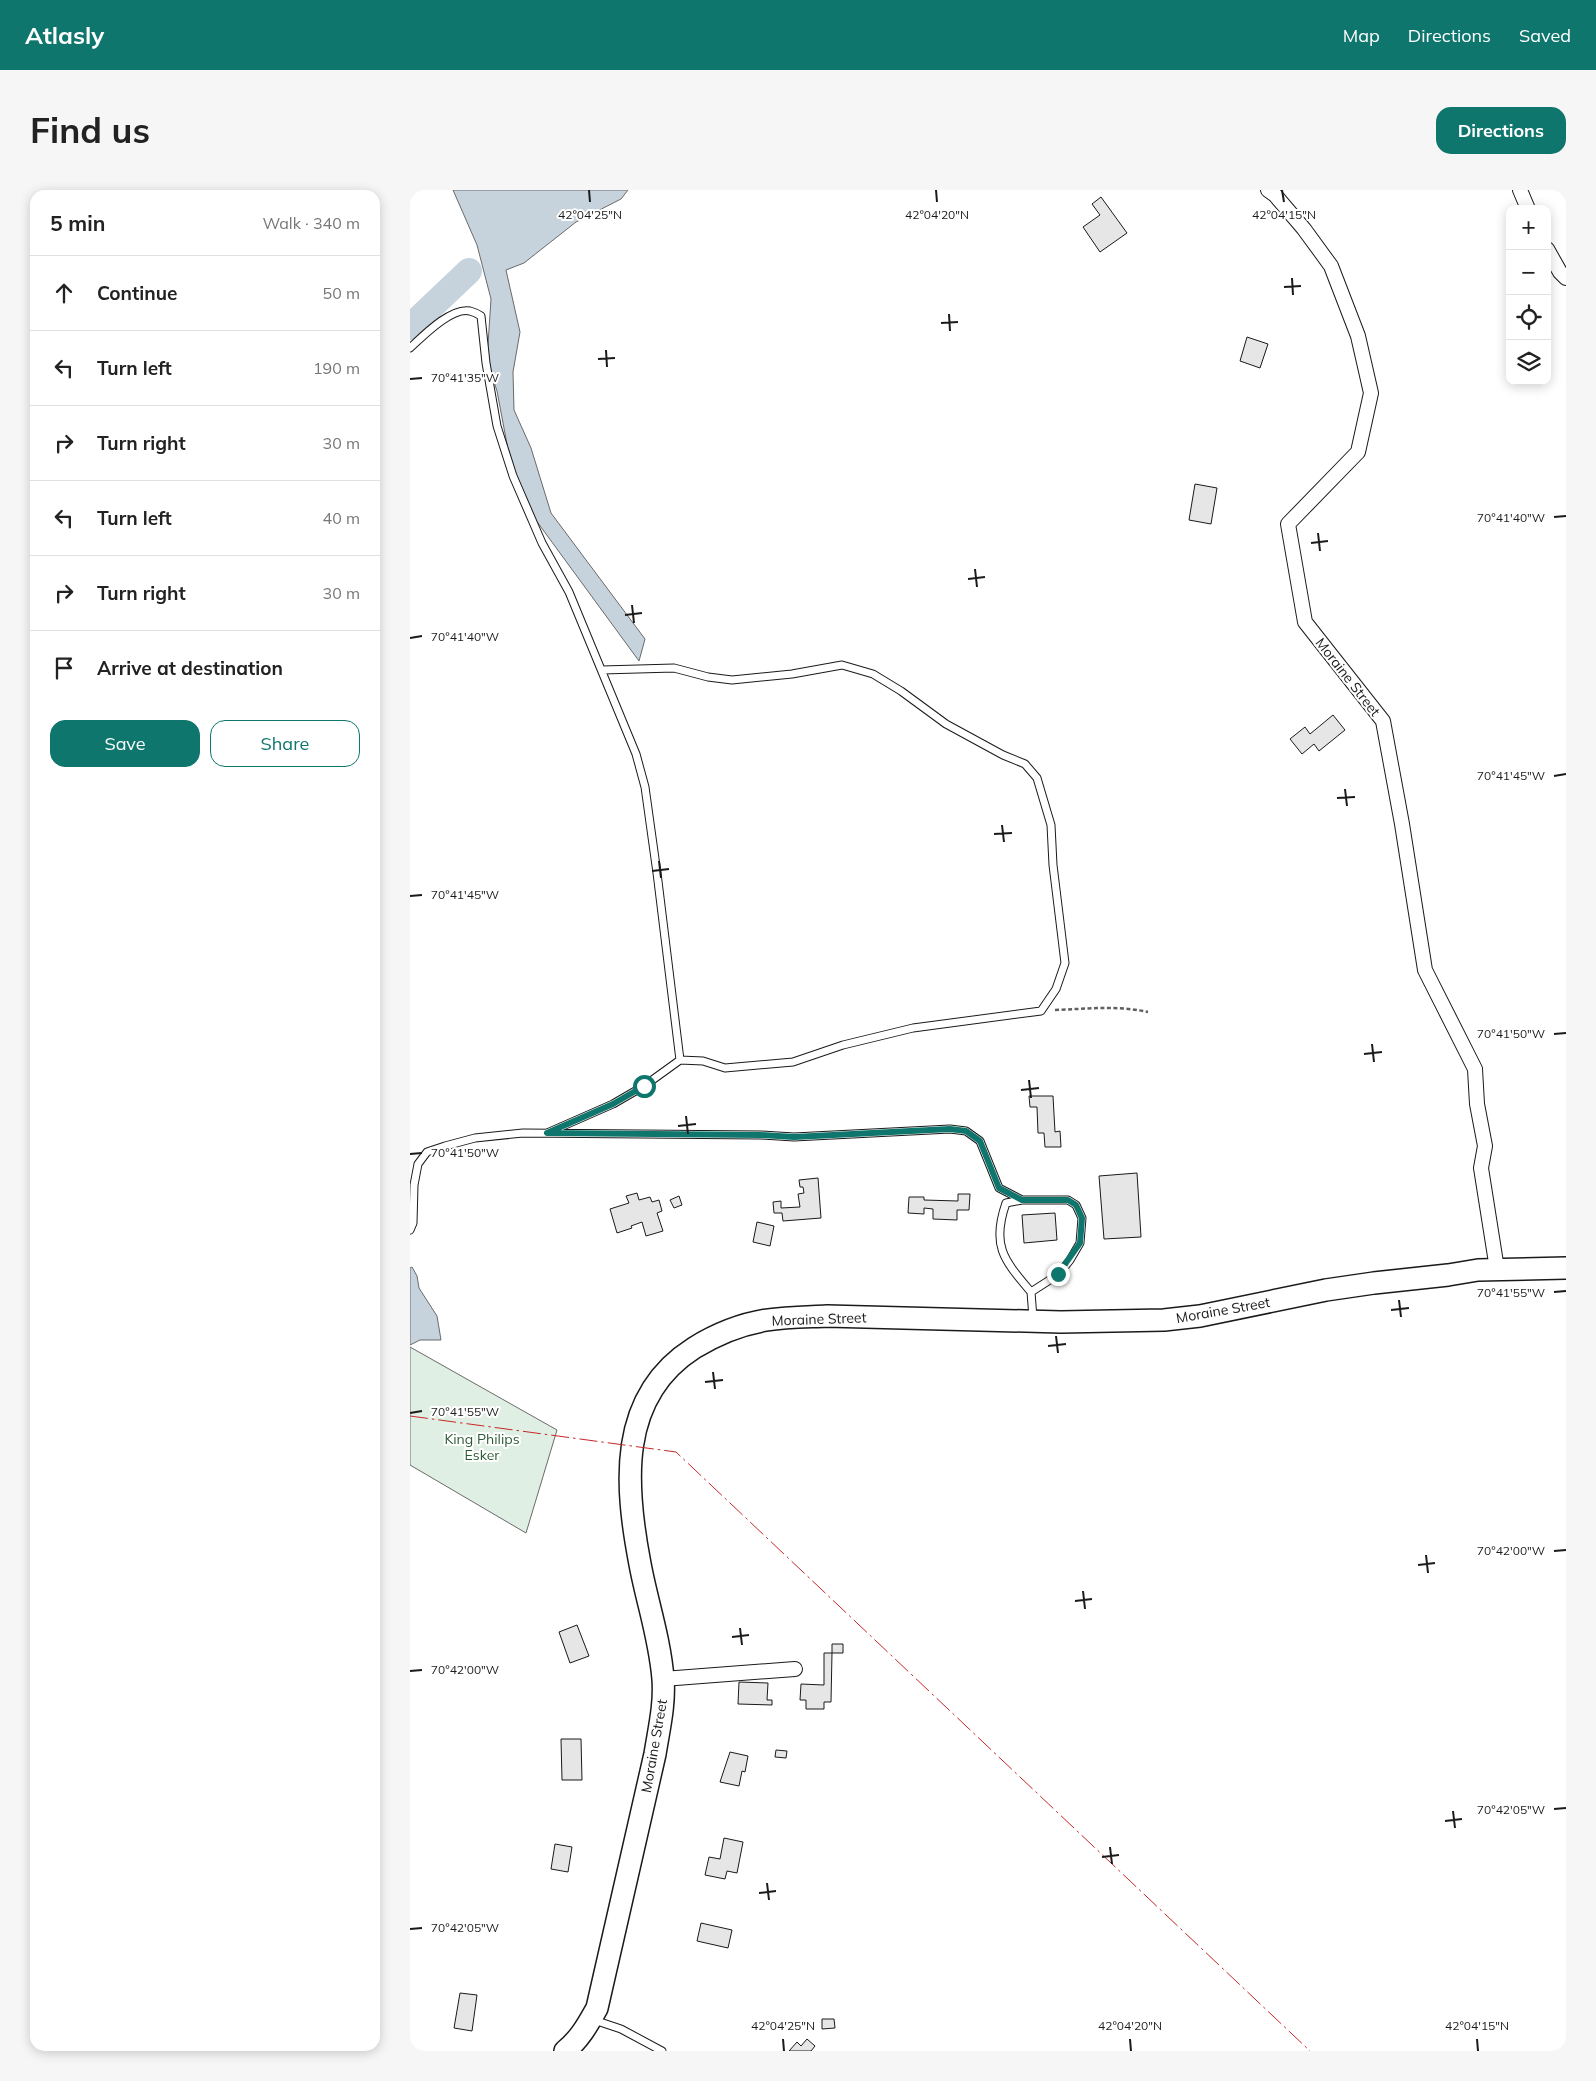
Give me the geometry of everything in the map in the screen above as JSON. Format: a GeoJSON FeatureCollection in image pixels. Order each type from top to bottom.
{"type":"FeatureCollection","features":[{"type":"Feature","properties":{"kind":"main road"},"geometry":{"type":"LineString","coordinates":[[1489,1269],[1566,1268]]}},
{"type":"Feature","properties":{"kind":"main road","name":"Moraine Street"},"geometry":{"type":"LineString","coordinates":[[565,2051],[574,2044],[597,2008],[655,1754],[663,1700],[663,1679],[655,1625],[640,1563],[632,1515],[630,1465],[632,1444],[644,1401],[666,1370],[681,1356],[712,1338],[743,1326],[766,1320],[828,1316],[1110,1322],[1164,1320],[1200,1316],[1326,1290],[1489,1269]]}},
{"type":"Feature","properties":{"kind":"street","name":"Moraine Street"},"geometry":{"type":"LineString","coordinates":[[1268,190],[1275,195],[1304,229],[1331,266],[1358,336],[1371,393],[1358,452],[1288,524],[1305,622],[1383,721],[1402,824],[1425,970],[1475,1069],[1477,1104],[1485,1146],[1481,1168],[1489,1269]]}},
{"type":"Feature","properties":{"kind":"street"},"geometry":{"type":"LineString","coordinates":[[1520,190],[1526,205]]}},
{"type":"Feature","properties":{"kind":"street"},"geometry":{"type":"LineString","coordinates":[[1548,250],[1560,272],[1566,278]]}},
{"type":"Feature","properties":{"kind":"street"},"geometry":{"type":"LineString","coordinates":[[663,1679],[795,1669]]}},
{"type":"Feature","properties":{"kind":"lane"},"geometry":{"type":"LineString","coordinates":[[410,348],[433,327],[455,313],[469,310],[481,316],[486,363],[497,426],[512,476],[542,543],[569,592],[636,754],[645,787],[680,1060]]}},
{"type":"Feature","properties":{"kind":"lane"},"geometry":{"type":"LineString","coordinates":[[547,1133],[613,1104],[644,1086],[680,1060],[703,1061],[725,1068],[793,1062],[843,1045],[913,1028],[1041,1011],[1056,989],[1065,963],[1053,864],[1051,824],[1037,778],[1025,764],[1003,755],[946,724],[901,691],[873,674],[842,665],[792,674],[732,680],[708,677],[674,668],[602,670]]}},
{"type":"Feature","properties":{"kind":"lane"},"geometry":{"type":"LineString","coordinates":[[410,1230],[413,1223],[414,1185],[418,1164],[427,1152],[476,1138],[523,1133],[794,1137],[950,1129],[966,1131],[980,1141],[999,1188],[1022,1200]]}},
{"type":"Feature","properties":{"kind":"lane"},"geometry":{"type":"LineString","coordinates":[[1031,1292],[1058,1274],[1070,1260],[1080,1243],[1082,1218],[1076,1205],[1068,1200],[1022,1200],[1006,1203],[1001,1218],[999,1243],[1008,1265],[1031,1292],[1034,1321]]}},
{"type":"Feature","properties":{"kind":"lane"},"geometry":{"type":"LineString","coordinates":[[591,2019],[621,2029],[662,2051]]}},
{"type":"Feature","properties":{"kind":"path"},"geometry":{"type":"LineString","coordinates":[[1041,1011],[1097,1007],[1128,1008],[1148,1012]]}},
{"type":"Feature","properties":{"kind":"green space","name":"King Philips Esker"},"geometry":{"type":"Polygon","coordinates":[[[410,1347],[557,1430],[526,1533],[410,1465],[410,1347]]]}},
{"type":"Feature","properties":{"kind":"shaded area"},"geometry":{"type":"Polygon","coordinates":[[[453,190],[628,190],[621,199],[576,222],[524,263],[506,270],[520,332],[513,372],[514,410],[531,448],[551,513],[645,639],[639,661],[527,508],[513,476],[497,391],[487,360],[491,299],[477,245],[453,190]]]}},
{"type":"Feature","properties":{"kind":"shaded area"},"geometry":{"type":"Polygon","coordinates":[[[412,1267],[417,1276],[419,1288],[437,1316],[441,1340],[420,1340],[410,1345],[410,1268],[412,1267]]]}},
{"type":"Feature","properties":{"kind":"building"},"geometry":{"type":"Polygon","coordinates":[[[1101,197],[1127,233],[1100,252],[1083,227],[1100,215],[1092,204],[1101,197]]]}},
{"type":"Feature","properties":{"kind":"building"},"geometry":{"type":"Polygon","coordinates":[[[1247,337],[1268,344],[1260,368],[1240,361],[1247,337]]]}},
{"type":"Feature","properties":{"kind":"building"},"geometry":{"type":"Polygon","coordinates":[[[1195,484],[1217,488],[1211,524],[1189,520],[1195,484]]]}},
{"type":"Feature","properties":{"kind":"building"},"geometry":{"type":"Polygon","coordinates":[[[1333,715],[1345,730],[1319,751],[1314,744],[1302,754],[1290,739],[1305,727],[1310,734],[1333,715]]]}},
{"type":"Feature","properties":{"kind":"building"},"geometry":{"type":"Polygon","coordinates":[[[1029,1096],[1053,1096],[1055,1132],[1060,1131],[1061,1147],[1045,1147],[1044,1133],[1038,1133],[1037,1107],[1030,1107],[1029,1096]]]}},
{"type":"Feature","properties":{"kind":"building"},"geometry":{"type":"Polygon","coordinates":[[[1137,1173],[1141,1237],[1104,1239],[1099,1176],[1137,1173]]]}},
{"type":"Feature","properties":{"kind":"building"},"geometry":{"type":"Polygon","coordinates":[[[818,1178],[821,1218],[783,1221],[782,1213],[774,1213],[773,1202],[781,1201],[781,1208],[800,1207],[798,1194],[804,1193],[803,1187],[800,1187],[799,1180],[818,1178]]]}},
{"type":"Feature","properties":{"kind":"building"},"geometry":{"type":"Polygon","coordinates":[[[637,1193],[639,1200],[650,1197],[652,1202],[659,1200],[662,1211],[657,1213],[663,1231],[646,1236],[642,1222],[617,1233],[610,1209],[629,1203],[626,1196],[637,1193]]]}},
{"type":"Feature","properties":{"kind":"building"},"geometry":{"type":"Polygon","coordinates":[[[958,1194],[970,1194],[969,1210],[957,1210],[957,1220],[933,1219],[933,1209],[924,1208],[924,1214],[908,1213],[909,1197],[924,1197],[924,1200],[958,1201],[958,1194]]]}},
{"type":"Feature","properties":{"kind":"building"},"geometry":{"type":"Polygon","coordinates":[[[679,1196],[682,1205],[674,1208],[670,1200],[679,1196]]]}},
{"type":"Feature","properties":{"kind":"building"},"geometry":{"type":"Polygon","coordinates":[[[1055,1213],[1057,1240],[1024,1243],[1022,1215],[1055,1213]]]}},
{"type":"Feature","properties":{"kind":"building"},"geometry":{"type":"Polygon","coordinates":[[[757,1222],[774,1226],[770,1246],[753,1242],[757,1222]]]}},
{"type":"Feature","properties":{"kind":"building"},"geometry":{"type":"Polygon","coordinates":[[[577,1625],[589,1656],[570,1663],[559,1632],[577,1625]]]}},
{"type":"Feature","properties":{"kind":"building"},"geometry":{"type":"Polygon","coordinates":[[[832,1644],[843,1644],[843,1653],[832,1653],[832,1644]]]}},
{"type":"Feature","properties":{"kind":"building"},"geometry":{"type":"Polygon","coordinates":[[[824,1653],[832,1653],[831,1702],[824,1702],[824,1709],[806,1709],[806,1700],[800,1700],[801,1684],[824,1685],[824,1653]]]}},
{"type":"Feature","properties":{"kind":"building"},"geometry":{"type":"Polygon","coordinates":[[[739,1682],[768,1683],[767,1700],[772,1700],[772,1705],[738,1704],[739,1682]]]}},
{"type":"Feature","properties":{"kind":"building"},"geometry":{"type":"Polygon","coordinates":[[[561,1739],[581,1739],[582,1780],[562,1780],[561,1739]]]}},
{"type":"Feature","properties":{"kind":"building"},"geometry":{"type":"Polygon","coordinates":[[[776,1750],[787,1751],[786,1758],[775,1757],[776,1750]]]}},
{"type":"Feature","properties":{"kind":"building"},"geometry":{"type":"Polygon","coordinates":[[[730,1752],[748,1756],[745,1772],[742,1771],[739,1786],[720,1782],[730,1752]]]}},
{"type":"Feature","properties":{"kind":"building"},"geometry":{"type":"Polygon","coordinates":[[[724,1838],[743,1842],[737,1873],[727,1871],[725,1879],[705,1875],[709,1857],[720,1859],[724,1838]]]}},
{"type":"Feature","properties":{"kind":"building"},"geometry":{"type":"Polygon","coordinates":[[[555,1844],[572,1847],[568,1872],[551,1869],[555,1844]]]}},
{"type":"Feature","properties":{"kind":"building"},"geometry":{"type":"Polygon","coordinates":[[[701,1923],[732,1930],[728,1948],[697,1941],[701,1923]]]}},
{"type":"Feature","properties":{"kind":"building"},"geometry":{"type":"Polygon","coordinates":[[[460,1993],[477,1995],[472,2031],[454,2028],[460,1993]]]}},
{"type":"Feature","properties":{"kind":"building"},"geometry":{"type":"Polygon","coordinates":[[[822,2019],[834,2019],[835,2028],[822,2029],[822,2019]]]}},
{"type":"Feature","properties":{"kind":"building"},"geometry":{"type":"Polygon","coordinates":[[[807,2039],[815,2046],[811,2051],[789,2051],[797,2042],[801,2046],[807,2039]]]}},
{"type":"Feature","properties":{"kind":"waterway"},"geometry":{"type":"LineString","coordinates":[[410,327],[469,271]]}},
{"type":"Feature","properties":{"kind":"power"},"geometry":{"type":"LineString","coordinates":[[410,1416],[676,1452],[1310,2051]]}},
{"type":"Feature","properties":{"kind":"route"},"geometry":{"type":"LineString","coordinates":[[644,1086],[613,1104],[547,1133],[794,1137],[950,1129],[966,1131],[980,1141],[999,1188],[1022,1200],[1068,1200],[1076,1205],[1082,1218],[1080,1243],[1070,1260],[1058,1274]]}}]}
